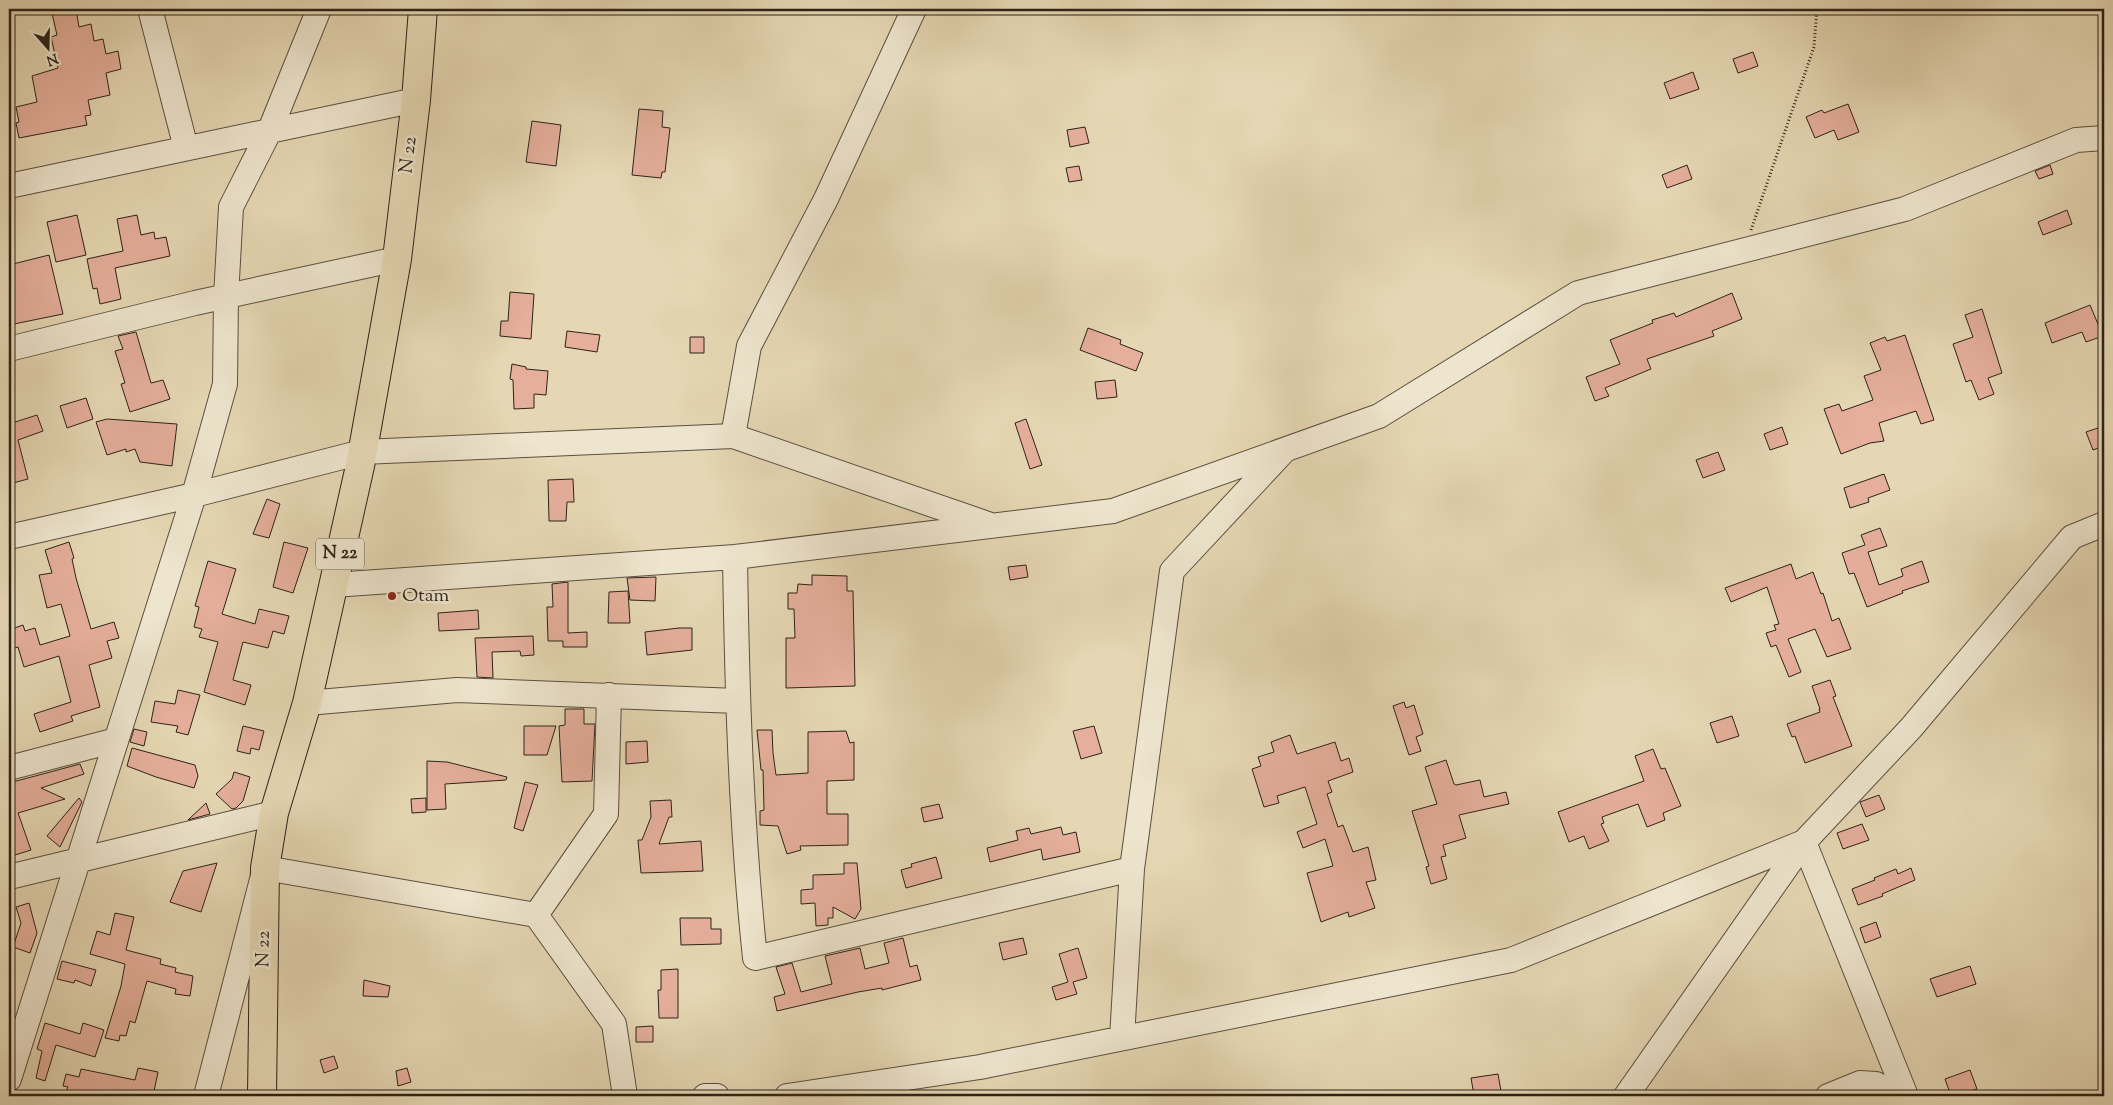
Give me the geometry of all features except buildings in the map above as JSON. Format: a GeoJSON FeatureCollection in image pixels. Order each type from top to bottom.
{"type":"FeatureCollection","features":[{"type":"Feature","properties":{"kind":"main road","name":"N 22"},"geometry":{"type":"LineString","coordinates":[[262,1096],[265,868],[274,814],[307,703],[362,452],[397,259],[416,100],[423,9]]}},
{"type":"Feature","properties":{"kind":"street"},"geometry":{"type":"LineString","coordinates":[[150,9],[186,148]]}},
{"type":"Feature","properties":{"kind":"street"},"geometry":{"type":"LineString","coordinates":[[9,1079],[194,495],[225,384],[226,296],[231,207],[270,130],[319,9]]}},
{"type":"Feature","properties":{"kind":"street"},"geometry":{"type":"LineString","coordinates":[[733,436],[749,346],[826,200],[914,9]]}},
{"type":"Feature","properties":{"kind":"street"},"geometry":{"type":"LineString","coordinates":[[10,180],[186,148],[416,100]]}},
{"type":"Feature","properties":{"kind":"street"},"geometry":{"type":"LineString","coordinates":[[334,584],[735,557],[994,527],[1113,511],[1379,416],[1578,293],[1905,209],[2076,140],[2104,138]]}},
{"type":"Feature","properties":{"kind":"street"},"geometry":{"type":"LineString","coordinates":[[2076,140],[2104,148]]}},
{"type":"Feature","properties":{"kind":"street"},"geometry":{"type":"LineString","coordinates":[[9,348],[226,296],[397,259]]}},
{"type":"Feature","properties":{"kind":"street"},"geometry":{"type":"LineString","coordinates":[[9,537],[194,495],[362,452],[733,436],[994,527]]}},
{"type":"Feature","properties":{"kind":"street"},"geometry":{"type":"LineString","coordinates":[[1122,1038],[1132,869],[1172,571],[1285,450]]}},
{"type":"Feature","properties":{"kind":"street"},"geometry":{"type":"LineString","coordinates":[[1626,1096],[1804,842],[1911,728],[2072,537],[2104,524]]}},
{"type":"Feature","properties":{"kind":"street"},"geometry":{"type":"LineString","coordinates":[[735,557],[737,701],[747,885],[755,958],[1132,869]]}},
{"type":"Feature","properties":{"kind":"street"},"geometry":{"type":"LineString","coordinates":[[307,703],[457,690],[737,701]]}},
{"type":"Feature","properties":{"kind":"street"},"geometry":{"type":"LineString","coordinates":[[536,916],[606,814],[609,695]]}},
{"type":"Feature","properties":{"kind":"street"},"geometry":{"type":"LineString","coordinates":[[9,768],[116,740]]}},
{"type":"Feature","properties":{"kind":"street"},"geometry":{"type":"LineString","coordinates":[[9,877],[274,814]]}},
{"type":"Feature","properties":{"kind":"street"},"geometry":{"type":"LineString","coordinates":[[787,1096],[980,1067],[1511,960],[1804,842]]}},
{"type":"Feature","properties":{"kind":"street"},"geometry":{"type":"LineString","coordinates":[[1804,842],[1906,1096]]}},
{"type":"Feature","properties":{"kind":"street"},"geometry":{"type":"LineString","coordinates":[[206,1096],[265,868],[536,916],[614,1024],[625,1096]]}},
{"type":"Feature","properties":{"kind":"street"},"geometry":{"type":"LineString","coordinates":[[1828,1096],[1860,1083],[1876,1084],[1898,1096]]}},
{"type":"Feature","properties":{"kind":"street"},"geometry":{"type":"LineString","coordinates":[[705,1096],[717,1096]]}},
{"type":"Feature","properties":{"kind":"path"},"geometry":{"type":"LineString","coordinates":[[1744,250],[1814,46],[1816,9]]}},
{"type":"Feature","properties":{"kind":"place","name":"Otam"},"geometry":{"type":"Point","coordinates":[392,596]}}]}
